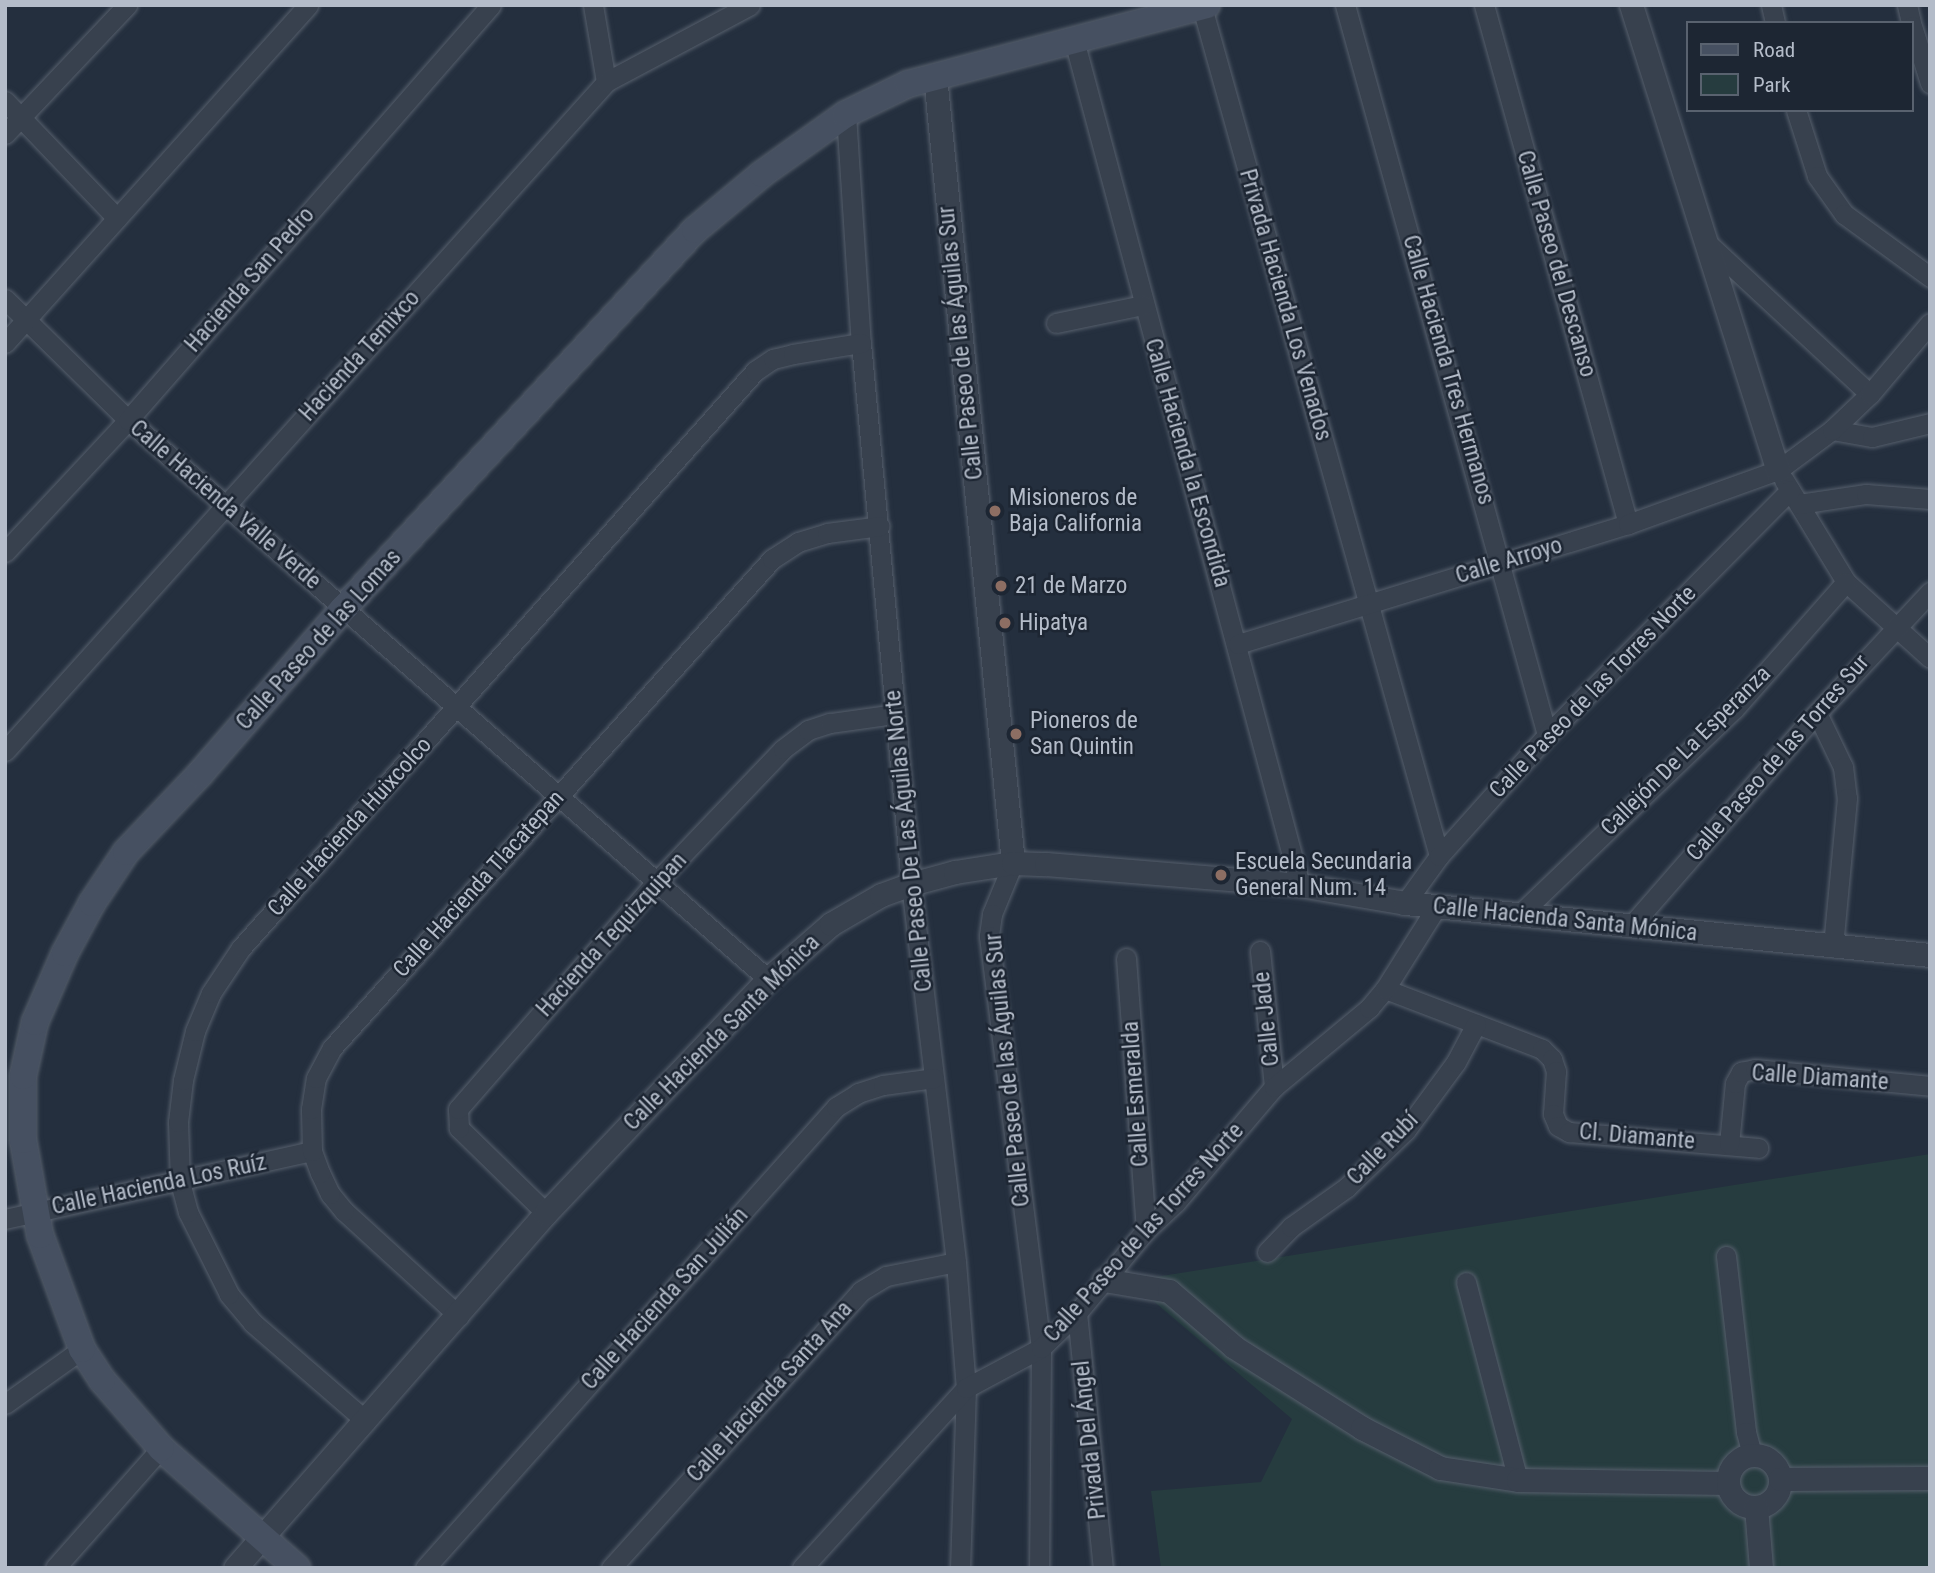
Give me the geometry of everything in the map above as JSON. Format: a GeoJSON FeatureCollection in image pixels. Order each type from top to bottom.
{"type":"FeatureCollection","features":[{"type":"Feature","properties":{"kind":"main road","name":"Calle Paseo de las Lomas"},"geometry":{"type":"LineString","coordinates":[[297,1568],[161,1448],[116,1398],[82,1349],[40,1235],[23,1140],[23,1076],[35,1022],[65,953],[126,852],[200,774],[343,610],[695,230],[762,174],[846,114],[908,84],[1205,6]]}},
{"type":"Feature","properties":{"kind":"street"},"geometry":{"type":"LineString","coordinates":[[5,134],[127,5]]}},
{"type":"Feature","properties":{"kind":"street"},"geometry":{"type":"LineString","coordinates":[[5,343],[308,5]]}},
{"type":"Feature","properties":{"kind":"street","name":"Hacienda San Pedro"},"geometry":{"type":"LineString","coordinates":[[5,552],[128,419],[491,5]]}},
{"type":"Feature","properties":{"kind":"street"},"geometry":{"type":"LineString","coordinates":[[593,5],[606,82]]}},
{"type":"Feature","properties":{"kind":"street","name":"Hacienda Temixco"},"geometry":{"type":"LineString","coordinates":[[5,751],[606,82],[750,5]]}},
{"type":"Feature","properties":{"kind":"street","name":"Calle Hacienda Tres Hermanos"},"geometry":{"type":"LineString","coordinates":[[1345,5],[1502,564],[1547,735]]}},
{"type":"Feature","properties":{"kind":"street","name":"Calle Paseo del Descanso"},"geometry":{"type":"LineString","coordinates":[[1484,5],[1628,524]]}},
{"type":"Feature","properties":{"kind":"street"},"geometry":{"type":"LineString","coordinates":[[1631,5],[1777,470],[1846,582],[1930,658]]}},
{"type":"Feature","properties":{"kind":"street","name":"Privada Hacienda Los Venados"},"geometry":{"type":"LineString","coordinates":[[1205,6],[1439,856]]}},
{"type":"Feature","properties":{"kind":"street"},"geometry":{"type":"LineString","coordinates":[[1914,31],[1930,83]]}},
{"type":"Feature","properties":{"kind":"street","name":"Calle Hacienda la Escondida"},"geometry":{"type":"LineString","coordinates":[[1074,40],[1143,305],[1238,644],[1300,885]]}},
{"type":"Feature","properties":{"kind":"street","name":"Calle Paseo de las Águilas Sur"},"geometry":{"type":"LineString","coordinates":[[935,76],[1013,863],[992,914],[989,936],[1041,1348],[1039,1568]]}},
{"type":"Feature","properties":{"kind":"street"},"geometry":{"type":"LineString","coordinates":[[5,102],[117,218]]}},
{"type":"Feature","properties":{"kind":"street"},"geometry":{"type":"LineString","coordinates":[[1797,112],[1817,176],[1844,214],[1930,277]]}},
{"type":"Feature","properties":{"kind":"street","name":"Calle Paseo De Las Águilas Norte"},"geometry":{"type":"LineString","coordinates":[[846,114],[861,343],[911,884],[956,1262],[966,1388],[960,1568]]}},
{"type":"Feature","properties":{"kind":"street"},"geometry":{"type":"LineString","coordinates":[[1704,240],[1870,394]]}},
{"type":"Feature","properties":{"kind":"street","name":"Calle Hacienda Valle Verde"},"geometry":{"type":"LineString","coordinates":[[5,299],[128,419],[343,610],[457,706],[768,979]]}},
{"type":"Feature","properties":{"kind":"street"},"geometry":{"type":"LineString","coordinates":[[1056,323],[1143,305]]}},
{"type":"Feature","properties":{"kind":"street"},"geometry":{"type":"LineString","coordinates":[[1777,470],[1832,430],[1870,394],[1930,323]]}},
{"type":"Feature","properties":{"kind":"street","name":"Calle Hacienda Huixcolco"},"geometry":{"type":"LineString","coordinates":[[366,1421],[253,1323],[229,1294],[188,1212],[180,1182],[178,1122],[183,1080],[195,1031],[211,993],[241,948],[755,371],[774,359],[861,343]]}},
{"type":"Feature","properties":{"kind":"street"},"geometry":{"type":"LineString","coordinates":[[1832,430],[1872,437],[1930,423]]}},
{"type":"Feature","properties":{"kind":"street","name":"Calle Arroyo"},"geometry":{"type":"LineString","coordinates":[[1238,644],[1628,524],[1777,470]]}},
{"type":"Feature","properties":{"kind":"street"},"geometry":{"type":"LineString","coordinates":[[1795,497],[1866,494],[1930,499]]}},
{"type":"Feature","properties":{"kind":"street","name":"Calle Paseo de las Torres Norte"},"geometry":{"type":"LineString","coordinates":[[1405,903],[1439,856],[1547,735],[1795,497]]}},
{"type":"Feature","properties":{"kind":"street","name":"Calle Hacienda Tlacatepan"},"geometry":{"type":"LineString","coordinates":[[459,1316],[344,1211],[330,1194],[312,1151],[311,1109],[316,1078],[332,1048],[772,559],[798,542],[827,533],[880,526]]}},
{"type":"Feature","properties":{"kind":"street","name":"Callejón De La Esperanza"},"geometry":{"type":"LineString","coordinates":[[1520,914],[1734,709],[1846,582]]}},
{"type":"Feature","properties":{"kind":"street","name":"Calle Paseo de las Torres Sur"},"geometry":{"type":"LineString","coordinates":[[1630,927],[1817,713],[1930,592]]}},
{"type":"Feature","properties":{"kind":"street"},"geometry":{"type":"LineString","coordinates":[[1817,713],[1843,767],[1847,798],[1833,947]]}},
{"type":"Feature","properties":{"kind":"street","name":"Hacienda Tequizquipan"},"geometry":{"type":"LineString","coordinates":[[546,1213],[458,1128],[458,1109],[657,881],[783,750],[808,730],[842,721],[895,714]]}},
{"type":"Feature","properties":{"kind":"street","name":"Calle Hacienda Santa Mónica"},"geometry":{"type":"LineString","coordinates":[[235,1568],[459,1316],[546,1213],[768,979],[831,924],[881,895],[911,884],[955,872],[1013,863],[1300,885],[1405,903],[1930,956]]}},
{"type":"Feature","properties":{"kind":"street","name":"Calle Paseo de las Torres Norte"},"geometry":{"type":"LineString","coordinates":[[802,1568],[966,1388],[1041,1348],[1077,1313],[1146,1230],[1176,1202],[1274,1087],[1359,1017],[1385,989],[1437,906]]}},
{"type":"Feature","properties":{"kind":"street","name":"Calle Jade"},"geometry":{"type":"LineString","coordinates":[[1260,951],[1274,1087]]}},
{"type":"Feature","properties":{"kind":"street","name":"Calle Esmeralda"},"geometry":{"type":"LineString","coordinates":[[1126,958],[1146,1230]]}},
{"type":"Feature","properties":{"kind":"street","name":"Cl. Diamante"},"geometry":{"type":"LineString","coordinates":[[1385,989],[1542,1049],[1552,1059],[1556,1071],[1553,1114],[1558,1126],[1569,1132],[1758,1147]]}},
{"type":"Feature","properties":{"kind":"street","name":"Calle Rubí"},"geometry":{"type":"LineString","coordinates":[[1267,1252],[1291,1227],[1348,1187],[1406,1130],[1456,1062],[1476,1024]]}},
{"type":"Feature","properties":{"kind":"street","name":"Calle Diamante"},"geometry":{"type":"LineString","coordinates":[[1729,1144],[1735,1083],[1741,1072],[1755,1069],[1930,1086]]}},
{"type":"Feature","properties":{"kind":"street","name":"Calle Hacienda San Julián"},"geometry":{"type":"LineString","coordinates":[[425,1568],[836,1107],[858,1093],[883,1085],[934,1078]]}},
{"type":"Feature","properties":{"kind":"street","name":"Calle Hacienda Los Ruíz"},"geometry":{"type":"LineString","coordinates":[[5,1219],[312,1151]]}},
{"type":"Feature","properties":{"kind":"street"},"geometry":{"type":"LineString","coordinates":[[1726,1255],[1746,1432],[1752,1455]]}},
{"type":"Feature","properties":{"kind":"street","name":"Calle Hacienda Santa Ana"},"geometry":{"type":"LineString","coordinates":[[611,1568],[861,1291],[886,1276],[956,1262]]}},
{"type":"Feature","properties":{"kind":"street"},"geometry":{"type":"LineString","coordinates":[[1104,1280],[1169,1291],[1234,1347],[1362,1428],[1440,1468],[1518,1480],[1728,1483]]}},
{"type":"Feature","properties":{"kind":"street"},"geometry":{"type":"LineString","coordinates":[[1466,1282],[1518,1480]]}},
{"type":"Feature","properties":{"kind":"street","name":"Privada Del Ángel"},"geometry":{"type":"LineString","coordinates":[[1077,1313],[1103,1568]]}},
{"type":"Feature","properties":{"kind":"street"},"geometry":{"type":"LineString","coordinates":[[5,1404],[82,1349]]}},
{"type":"Feature","properties":{"kind":"street"},"geometry":{"type":"LineString","coordinates":[[55,1568],[161,1448]]}},
{"type":"Feature","properties":{"kind":"street"},"geometry":{"type":"LineString","coordinates":[[1760,1455],[1774,1464],[1780,1479],[1776,1495],[1764,1505],[1756,1507],[1740,1503],[1730,1491],[1728,1475],[1737,1461],[1760,1455]]}},
{"type":"Feature","properties":{"kind":"street"},"geometry":{"type":"LineString","coordinates":[[1780,1479],[1930,1478]]}},
{"type":"Feature","properties":{"kind":"street"},"geometry":{"type":"LineString","coordinates":[[1756,1507],[1761,1568]]}},
{"type":"Feature","properties":{"kind":"green space"},"geometry":{"type":"Polygon","coordinates":[[[1930,1154],[1930,1568],[1161,1568],[1151,1491],[1261,1482],[1292,1419],[1130,1281],[1930,1154]]]}},
{"type":"Feature","properties":{"kind":"place","name":"Misioneros de Baja California"},"geometry":{"type":"Point","coordinates":[995,511]}},
{"type":"Feature","properties":{"kind":"place","name":"21 de Marzo"},"geometry":{"type":"Point","coordinates":[1001,586]}},
{"type":"Feature","properties":{"kind":"place","name":"Hipatya"},"geometry":{"type":"Point","coordinates":[1005,623]}},
{"type":"Feature","properties":{"kind":"place","name":"Pioneros de San Quintin"},"geometry":{"type":"Point","coordinates":[1016,734]}},
{"type":"Feature","properties":{"kind":"place","name":"Escuela Secundaria General Num. 14"},"geometry":{"type":"Point","coordinates":[1221,875]}}]}
